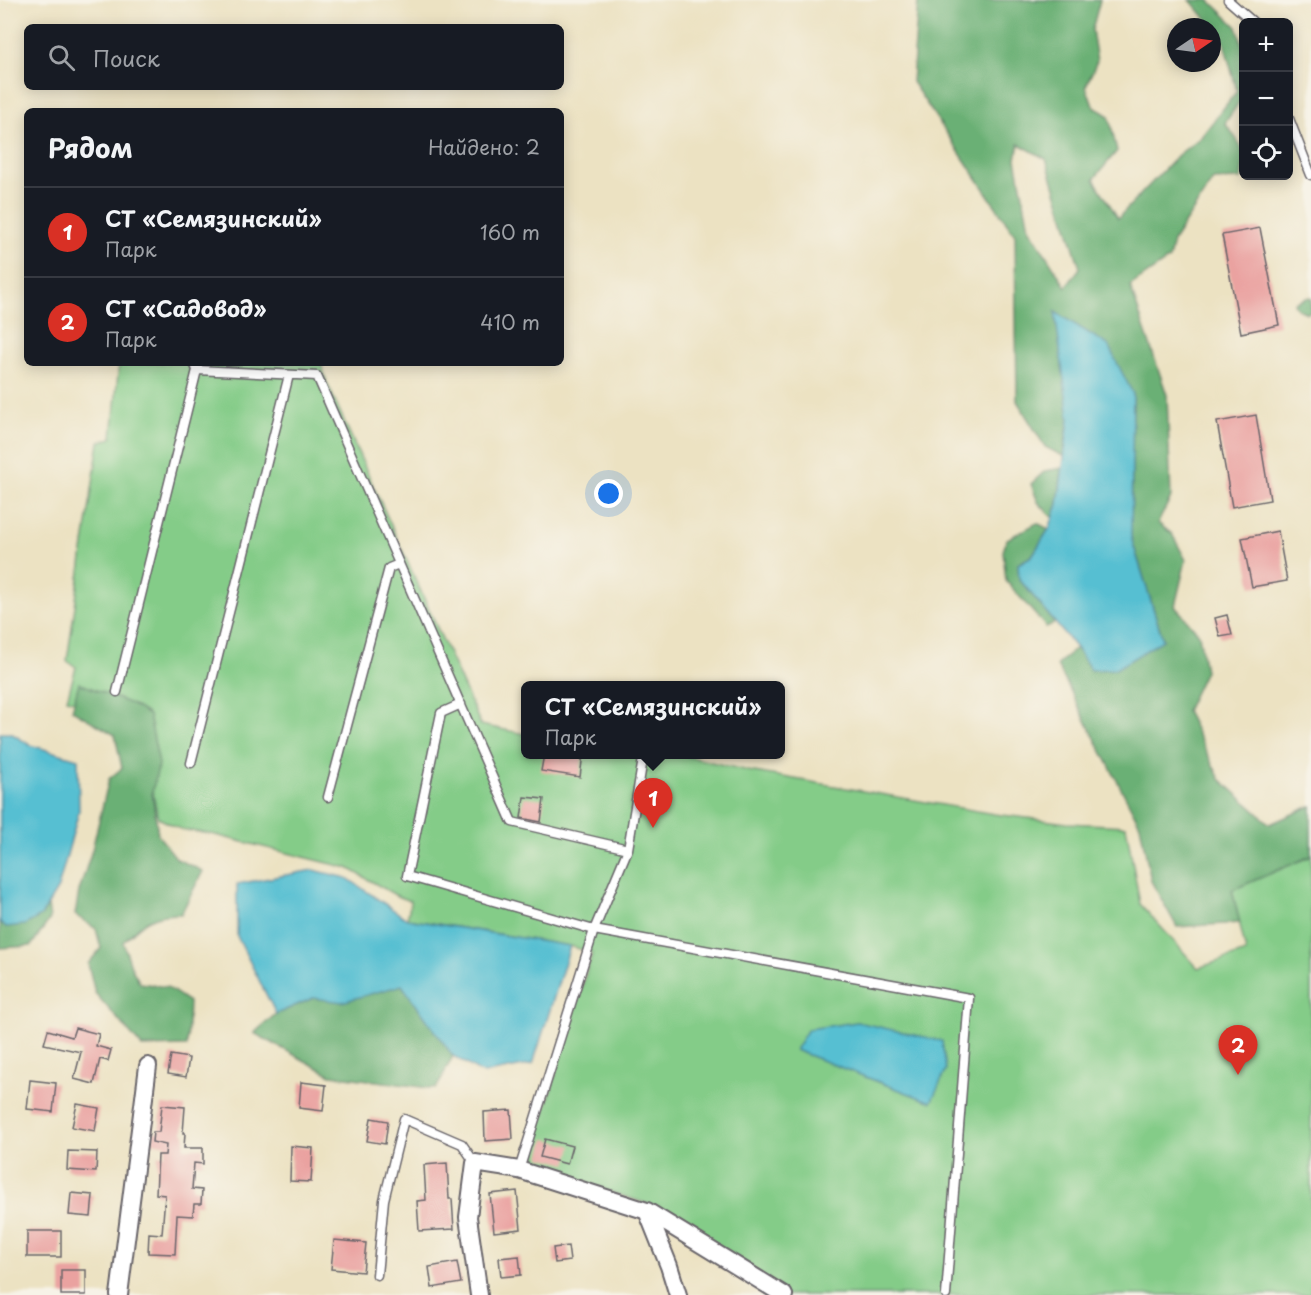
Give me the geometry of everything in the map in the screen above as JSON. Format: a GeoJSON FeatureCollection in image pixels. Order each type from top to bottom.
{"type":"FeatureCollection","features":[{"type":"Feature","properties":{"kind":"street"},"geometry":{"type":"LineString","coordinates":[[119,1295],[148,1066]]}},
{"type":"Feature","properties":{"kind":"street"},"geometry":{"type":"LineString","coordinates":[[479,1295],[468,1217],[475,1163],[519,1170],[647,1211],[784,1295]]}},
{"type":"Feature","properties":{"kind":"street"},"geometry":{"type":"LineString","coordinates":[[647,1211],[678,1295]]}},
{"type":"Feature","properties":{"kind":"lane"},"geometry":{"type":"LineString","coordinates":[[1228,0],[1248,18]]}},
{"type":"Feature","properties":{"kind":"lane"},"geometry":{"type":"LineString","coordinates":[[1292,126],[1311,175]]}},
{"type":"Feature","properties":{"kind":"lane"},"geometry":{"type":"LineString","coordinates":[[117,692],[196,366],[317,376],[512,822],[628,849]]}},
{"type":"Feature","properties":{"kind":"lane"},"geometry":{"type":"LineString","coordinates":[[191,763],[289,375]]}},
{"type":"Feature","properties":{"kind":"lane"},"geometry":{"type":"LineString","coordinates":[[328,797],[389,568],[399,564]]}},
{"type":"Feature","properties":{"kind":"lane"},"geometry":{"type":"LineString","coordinates":[[461,704],[441,713],[407,876],[594,930],[969,998],[946,1295]]}},
{"type":"Feature","properties":{"kind":"lane"},"geometry":{"type":"LineString","coordinates":[[519,1170],[594,930],[628,849],[643,759]]}},
{"type":"Feature","properties":{"kind":"lane"},"geometry":{"type":"LineString","coordinates":[[377,1275],[384,1200],[404,1119],[462,1144],[475,1163]]}},
{"type":"Feature","properties":{"kind":"green space"},"geometry":{"type":"Polygon","coordinates":[[[918,0],[1100,0],[1092,30],[1097,61],[1086,86],[1093,106],[1109,116],[1117,151],[1094,179],[1118,218],[1178,155],[1201,137],[1237,91],[1221,37],[1221,18],[1205,18],[1190,0],[1209,0],[1237,27],[1239,34],[1239,103],[1225,123],[1239,144],[1239,179],[1213,180],[1173,241],[1169,259],[1130,286],[1167,395],[1171,497],[1158,523],[1172,534],[1186,560],[1175,606],[1199,634],[1205,671],[1186,711],[1220,779],[1270,824],[1311,806],[1311,856],[1232,890],[1240,923],[1177,927],[1151,881],[1140,825],[1057,665],[1076,648],[1091,670],[1163,640],[1131,537],[1133,394],[1056,313],[1069,419],[1063,456],[1045,447],[1017,401],[1015,235],[912,82],[918,0]],[[1019,144],[1016,159],[1029,228],[1066,287],[1080,268],[1046,159],[1019,144]]]}},
{"type":"Feature","properties":{"kind":"green space"},"geometry":{"type":"Polygon","coordinates":[[[1311,298],[1311,312],[1307,313],[1297,309],[1294,303],[1311,298]]]}},
{"type":"Feature","properties":{"kind":"green space"},"geometry":{"type":"Polygon","coordinates":[[[119,366],[322,366],[327,383],[481,725],[521,733],[521,759],[700,759],[749,771],[994,814],[1067,823],[1126,826],[1140,904],[1198,968],[1246,952],[1232,890],[1311,856],[1311,1295],[780,1295],[654,1206],[534,1168],[538,1134],[592,953],[570,946],[407,919],[411,901],[397,896],[348,868],[211,834],[183,830],[158,818],[137,719],[67,699],[76,667],[67,661],[99,442],[112,438],[119,366]]]}},
{"type":"Feature","properties":{"kind":"green space"},"geometry":{"type":"Polygon","coordinates":[[[1062,468],[1058,504],[1053,518],[1038,502],[1031,484],[1045,471],[1062,468]]]}},
{"type":"Feature","properties":{"kind":"green space"},"geometry":{"type":"Polygon","coordinates":[[[1037,523],[1049,529],[1032,556],[1018,564],[1019,579],[1055,623],[1046,627],[1006,581],[1003,551],[1007,539],[1037,523]]]}},
{"type":"Feature","properties":{"kind":"green space"},"geometry":{"type":"Polygon","coordinates":[[[79,683],[131,704],[149,715],[159,764],[152,792],[158,835],[177,859],[203,871],[181,914],[155,917],[136,929],[123,942],[132,969],[140,983],[167,987],[189,1002],[187,1046],[142,1047],[95,993],[88,964],[101,948],[96,929],[75,915],[79,891],[92,850],[109,779],[122,768],[115,735],[72,710],[79,683]]]}},
{"type":"Feature","properties":{"kind":"green space"},"geometry":{"type":"Polygon","coordinates":[[[48,905],[50,919],[31,946],[0,948],[0,922],[6,927],[41,916],[48,905]]]}},
{"type":"Feature","properties":{"kind":"green space"},"geometry":{"type":"Polygon","coordinates":[[[402,985],[453,1056],[436,1089],[331,1075],[254,1033],[276,1014],[313,998],[342,1001],[402,985]]]}},
{"type":"Feature","properties":{"kind":"water"},"geometry":{"type":"Polygon","coordinates":[[[1055,312],[1108,345],[1133,394],[1131,537],[1163,640],[1116,669],[1091,670],[1076,648],[1019,579],[1018,564],[1032,556],[1049,529],[1058,504],[1069,419],[1055,312]]]}},
{"type":"Feature","properties":{"kind":"water"},"geometry":{"type":"Polygon","coordinates":[[[0,733],[11,733],[30,745],[78,759],[79,811],[58,888],[41,916],[25,925],[6,927],[0,922],[0,733]]]}},
{"type":"Feature","properties":{"kind":"water"},"geometry":{"type":"Polygon","coordinates":[[[313,870],[347,878],[407,919],[570,946],[533,1064],[483,1074],[453,1056],[402,985],[342,1002],[313,998],[276,1014],[237,936],[237,884],[313,870]]]}},
{"type":"Feature","properties":{"kind":"water"},"geometry":{"type":"Polygon","coordinates":[[[857,1022],[942,1041],[946,1070],[931,1102],[795,1050],[808,1029],[857,1022]]]}},
{"type":"Feature","properties":{"kind":"building"},"geometry":{"type":"Polygon","coordinates":[[[1260,228],[1279,325],[1241,333],[1222,235],[1260,228]]]}},
{"type":"Feature","properties":{"kind":"building"},"geometry":{"type":"Polygon","coordinates":[[[1256,415],[1270,500],[1232,507],[1217,422],[1256,415]]]}},
{"type":"Feature","properties":{"kind":"building"},"geometry":{"type":"Polygon","coordinates":[[[1278,531],[1287,581],[1252,587],[1242,538],[1278,531]]]}},
{"type":"Feature","properties":{"kind":"building"},"geometry":{"type":"Polygon","coordinates":[[[1227,615],[1232,635],[1220,637],[1215,618],[1227,615]]]}},
{"type":"Feature","properties":{"kind":"building"},"geometry":{"type":"Polygon","coordinates":[[[543,759],[582,759],[580,777],[541,771],[543,759]]]}},
{"type":"Feature","properties":{"kind":"building"},"geometry":{"type":"Polygon","coordinates":[[[524,797],[544,799],[541,822],[521,818],[524,797]]]}},
{"type":"Feature","properties":{"kind":"building"},"geometry":{"type":"Polygon","coordinates":[[[75,1028],[99,1034],[96,1046],[111,1050],[108,1061],[100,1059],[94,1084],[74,1079],[81,1052],[44,1044],[48,1030],[72,1037],[75,1028]]]}},
{"type":"Feature","properties":{"kind":"building"},"geometry":{"type":"Polygon","coordinates":[[[171,1055],[189,1058],[186,1077],[168,1074],[171,1055]]]}},
{"type":"Feature","properties":{"kind":"building"},"geometry":{"type":"Polygon","coordinates":[[[30,1080],[56,1083],[53,1112],[27,1109],[30,1080]]]}},
{"type":"Feature","properties":{"kind":"building"},"geometry":{"type":"Polygon","coordinates":[[[301,1082],[326,1085],[323,1111],[299,1108],[301,1082]]]}},
{"type":"Feature","properties":{"kind":"building"},"geometry":{"type":"Polygon","coordinates":[[[77,1104],[99,1108],[95,1131],[72,1127],[77,1104]]]}},
{"type":"Feature","properties":{"kind":"building"},"geometry":{"type":"Polygon","coordinates":[[[162,1105],[185,1107],[184,1148],[203,1148],[203,1164],[194,1163],[192,1189],[202,1190],[201,1204],[194,1204],[193,1216],[177,1215],[175,1254],[148,1253],[149,1233],[162,1234],[165,1195],[156,1194],[158,1155],[165,1155],[166,1145],[152,1142],[153,1132],[159,1132],[162,1105]]]}},
{"type":"Feature","properties":{"kind":"building"},"geometry":{"type":"Polygon","coordinates":[[[511,1110],[513,1139],[485,1141],[484,1112],[511,1110]]]}},
{"type":"Feature","properties":{"kind":"building"},"geometry":{"type":"Polygon","coordinates":[[[371,1118],[388,1121],[385,1144],[367,1141],[371,1118]]]}},
{"type":"Feature","properties":{"kind":"building"},"geometry":{"type":"Polygon","coordinates":[[[545,1139],[572,1146],[567,1164],[540,1157],[545,1139]]]}},
{"type":"Feature","properties":{"kind":"building"},"geometry":{"type":"Polygon","coordinates":[[[291,1146],[313,1148],[311,1182],[290,1181],[291,1146]]]}},
{"type":"Feature","properties":{"kind":"building"},"geometry":{"type":"Polygon","coordinates":[[[68,1151],[97,1152],[96,1172],[67,1170],[68,1151]]]}},
{"type":"Feature","properties":{"kind":"building"},"geometry":{"type":"Polygon","coordinates":[[[447,1163],[449,1199],[452,1199],[454,1229],[419,1231],[417,1201],[426,1200],[424,1165],[447,1163]]]}},
{"type":"Feature","properties":{"kind":"building"},"geometry":{"type":"Polygon","coordinates":[[[517,1191],[521,1229],[494,1232],[490,1194],[517,1191]]]}},
{"type":"Feature","properties":{"kind":"building"},"geometry":{"type":"Polygon","coordinates":[[[71,1193],[93,1195],[91,1217],[69,1215],[71,1193]]]}},
{"type":"Feature","properties":{"kind":"building"},"geometry":{"type":"Polygon","coordinates":[[[27,1231],[61,1231],[61,1257],[27,1257],[27,1231]]]}},
{"type":"Feature","properties":{"kind":"building"},"geometry":{"type":"Polygon","coordinates":[[[334,1240],[366,1243],[363,1272],[331,1269],[334,1240]]]}},
{"type":"Feature","properties":{"kind":"building"},"geometry":{"type":"Polygon","coordinates":[[[568,1246],[570,1261],[555,1263],[553,1248],[568,1246]]]}},
{"type":"Feature","properties":{"kind":"building"},"geometry":{"type":"Polygon","coordinates":[[[519,1256],[521,1275],[501,1277],[499,1258],[519,1256]]]}},
{"type":"Feature","properties":{"kind":"building"},"geometry":{"type":"Polygon","coordinates":[[[457,1262],[461,1283],[432,1288],[429,1267],[457,1262]]]}},
{"type":"Feature","properties":{"kind":"building"},"geometry":{"type":"Polygon","coordinates":[[[61,1270],[86,1270],[86,1295],[61,1295],[61,1270]]]}},
{"type":"Feature","properties":{"kind":"place","name":"СТ «Семязинский»"},"geometry":{"type":"Point","coordinates":[653,828]}},
{"type":"Feature","properties":{"kind":"place","name":"СТ «Садовод»"},"geometry":{"type":"Point","coordinates":[1238,1075]}}]}
